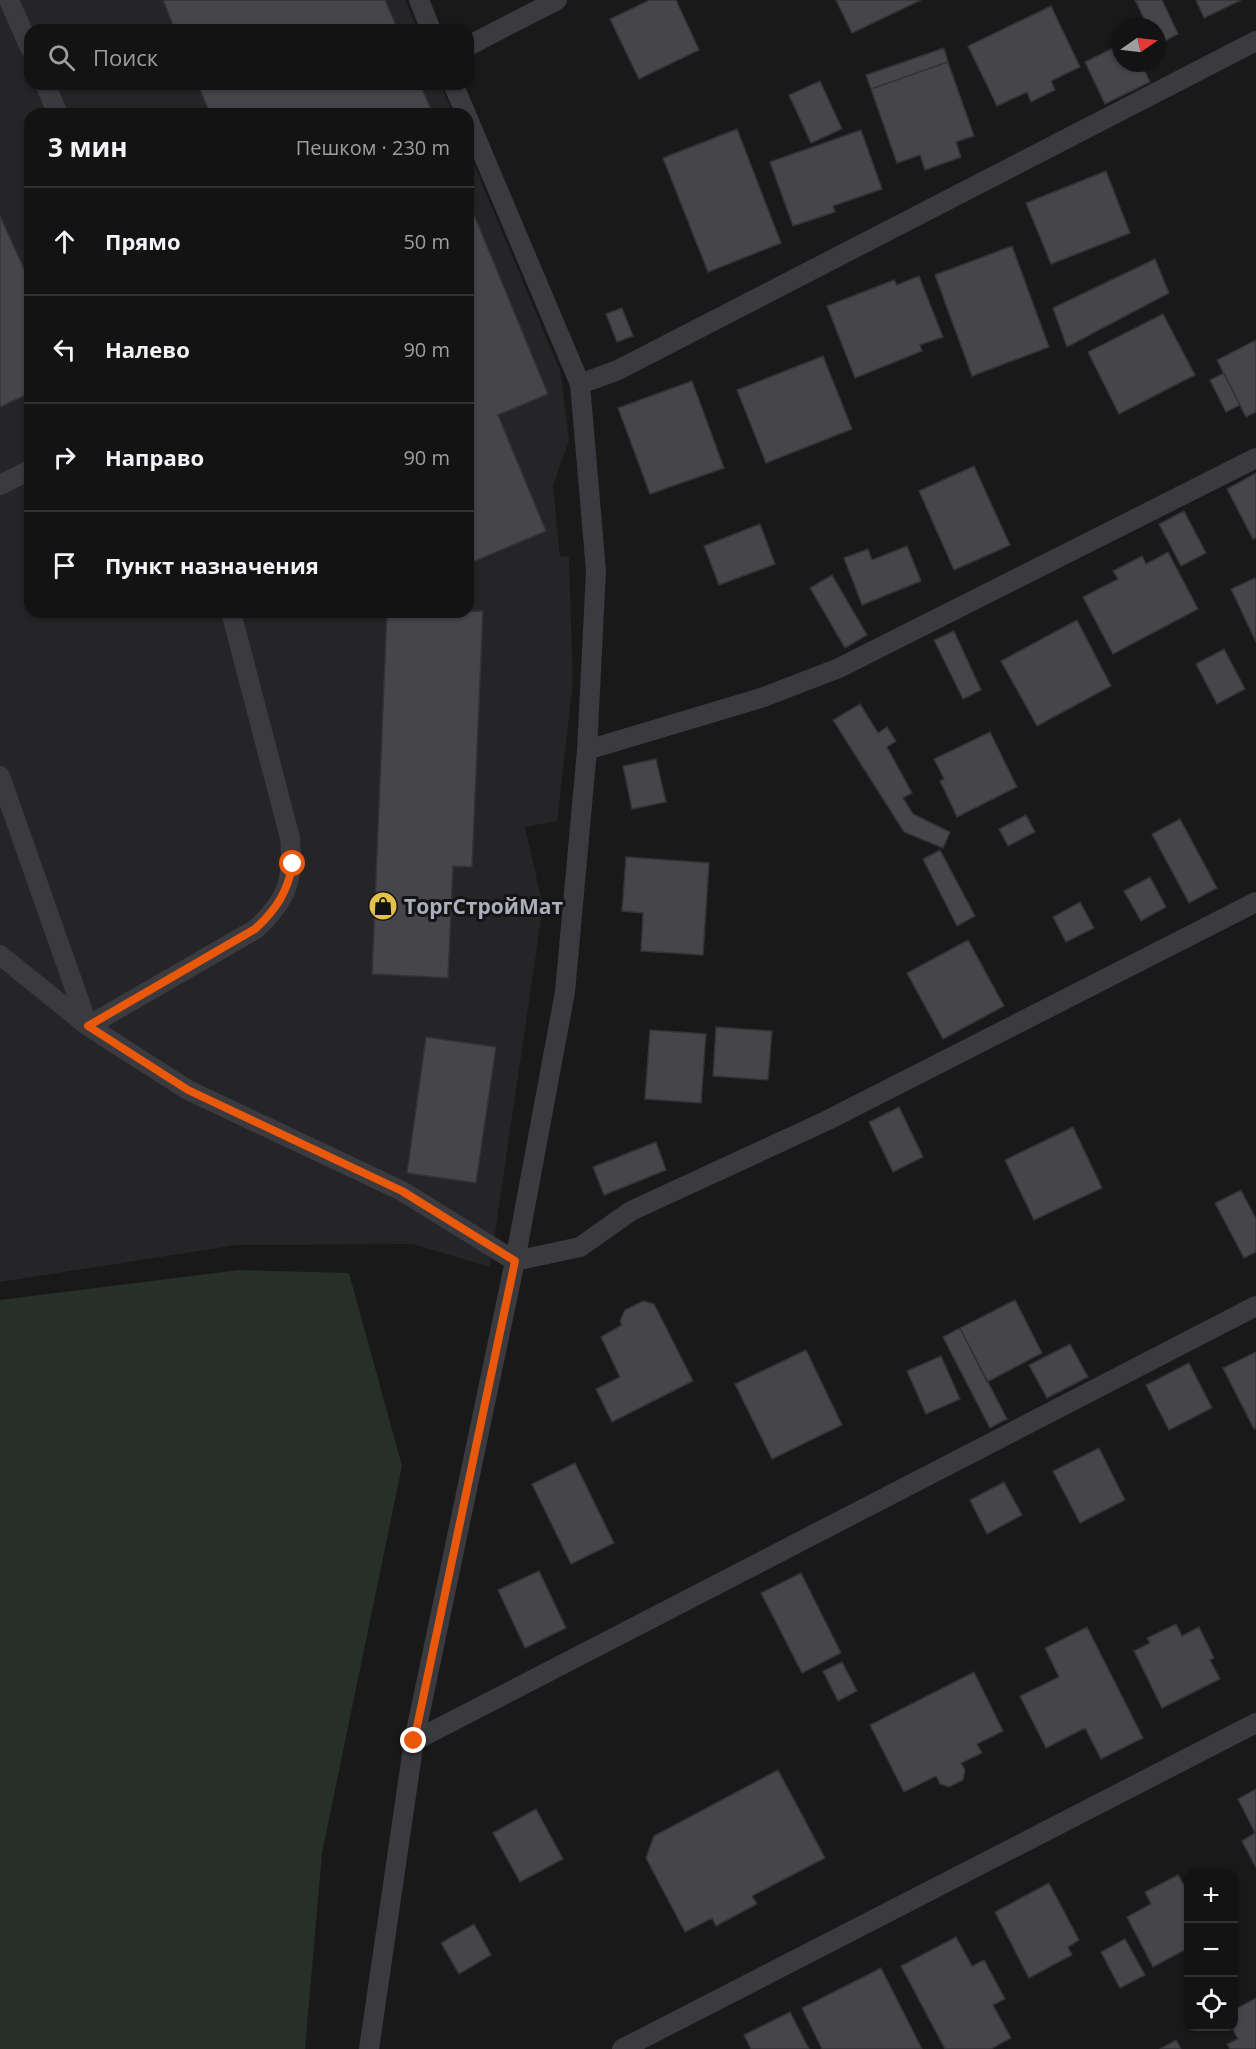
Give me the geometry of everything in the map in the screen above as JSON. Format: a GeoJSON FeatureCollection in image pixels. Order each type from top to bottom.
{"type":"FeatureCollection","features":[{"type":"Feature","properties":{"kind":"lane"},"geometry":{"type":"LineString","coordinates":[[9,0],[24,34]]}},
{"type":"Feature","properties":{"kind":"lane"},"geometry":{"type":"LineString","coordinates":[[419,0],[429,24]]}},
{"type":"Feature","properties":{"kind":"lane"},"geometry":{"type":"LineString","coordinates":[[474,43],[557,0]]}},
{"type":"Feature","properties":{"kind":"lane"},"geometry":{"type":"LineString","coordinates":[[580,384],[629,364],[1256,41]]}},
{"type":"Feature","properties":{"kind":"lane"},"geometry":{"type":"LineString","coordinates":[[48,90],[55,108]]}},
{"type":"Feature","properties":{"kind":"lane"},"geometry":{"type":"LineString","coordinates":[[456,90],[463,108]]}},
{"type":"Feature","properties":{"kind":"lane"},"geometry":{"type":"LineString","coordinates":[[369,2049],[414,1741],[515,1261],[565,992],[587,750],[596,570],[580,384],[474,133]]}},
{"type":"Feature","properties":{"kind":"lane"},"geometry":{"type":"LineString","coordinates":[[587,750],[764,697],[839,668],[909,636],[1256,458]]}},
{"type":"Feature","properties":{"kind":"lane"},"geometry":{"type":"LineString","coordinates":[[0,485],[24,473]]}},
{"type":"Feature","properties":{"kind":"lane"},"geometry":{"type":"LineString","coordinates":[[88,1026],[255,929],[275,911],[287,889],[293,864],[290,838],[233,618]]}},
{"type":"Feature","properties":{"kind":"lane"},"geometry":{"type":"LineString","coordinates":[[0,776],[88,1026]]}},
{"type":"Feature","properties":{"kind":"lane"},"geometry":{"type":"LineString","coordinates":[[0,955],[88,1026],[188,1090],[402,1191],[515,1261],[580,1247],[631,1211],[826,1121],[1256,902]]}},
{"type":"Feature","properties":{"kind":"lane"},"geometry":{"type":"LineString","coordinates":[[414,1741],[1256,1306]]}},
{"type":"Feature","properties":{"kind":"lane"},"geometry":{"type":"LineString","coordinates":[[622,2049],[1256,1723]]}},
{"type":"Feature","properties":{"kind":"shaded area"},"geometry":{"type":"Polygon","coordinates":[[[0,0],[405,0],[415,24],[24,24],[24,90],[443,90],[450,108],[24,108],[24,618],[474,618],[474,164],[561,373],[569,440],[553,486],[560,556],[569,557],[573,683],[557,821],[525,827],[543,906],[490,1267],[412,1244],[237,1245],[0,1282],[0,0]]]}},
{"type":"Feature","properties":{"kind":"shaded area"},"geometry":{"type":"Polygon","coordinates":[[[239,1270],[349,1273],[402,1466],[322,1853],[305,2049],[0,2049],[0,1300],[239,1270]]]}},
{"type":"Feature","properties":{"kind":"building"},"geometry":{"type":"Polygon","coordinates":[[[163,0],[385,0],[395,24],[173,24],[163,0]]]}},
{"type":"Feature","properties":{"kind":"building"},"geometry":{"type":"Polygon","coordinates":[[[650,0],[676,0],[699,50],[639,79],[610,19],[650,0]]]}},
{"type":"Feature","properties":{"kind":"building"},"geometry":{"type":"Polygon","coordinates":[[[836,0],[921,0],[852,33],[836,0]]]}},
{"type":"Feature","properties":{"kind":"building"},"geometry":{"type":"Polygon","coordinates":[[[1135,0],[1162,0],[1178,34],[1166,40],[1166,18],[1144,18],[1135,0]]]}},
{"type":"Feature","properties":{"kind":"building"},"geometry":{"type":"Polygon","coordinates":[[[1196,0],[1241,0],[1204,18],[1196,0]]]}},
{"type":"Feature","properties":{"kind":"building"},"geometry":{"type":"Polygon","coordinates":[[[1051,6],[1080,67],[1051,81],[1055,90],[1031,102],[1027,92],[997,106],[968,46],[1051,6]]]}},
{"type":"Feature","properties":{"kind":"building"},"geometry":{"type":"Polygon","coordinates":[[[944,48],[948,62],[871,89],[866,75],[944,48]]]}},
{"type":"Feature","properties":{"kind":"building"},"geometry":{"type":"Polygon","coordinates":[[[1112,48],[1112,72],[1145,72],[1150,82],[1105,104],[1085,62],[1112,48]]]}},
{"type":"Feature","properties":{"kind":"building"},"geometry":{"type":"Polygon","coordinates":[[[948,62],[974,136],[956,142],[961,157],[925,170],[920,155],[897,163],[871,89],[948,62]]]}},
{"type":"Feature","properties":{"kind":"building"},"geometry":{"type":"Polygon","coordinates":[[[820,81],[842,129],[811,143],[789,95],[820,81]]]}},
{"type":"Feature","properties":{"kind":"building"},"geometry":{"type":"Polygon","coordinates":[[[200,90],[423,90],[430,108],[208,108],[200,90]]]}},
{"type":"Feature","properties":{"kind":"building"},"geometry":{"type":"Polygon","coordinates":[[[737,129],[781,243],[708,272],[663,158],[737,129]]]}},
{"type":"Feature","properties":{"kind":"building"},"geometry":{"type":"Polygon","coordinates":[[[861,130],[882,189],[833,206],[835,212],[793,226],[770,162],[861,130]]]}},
{"type":"Feature","properties":{"kind":"building"},"geometry":{"type":"Polygon","coordinates":[[[1106,171],[1130,233],[1051,264],[1026,203],[1106,171]]]}},
{"type":"Feature","properties":{"kind":"building"},"geometry":{"type":"Polygon","coordinates":[[[474,215],[548,394],[498,415],[546,531],[474,561],[474,215]]]}},
{"type":"Feature","properties":{"kind":"building"},"geometry":{"type":"Polygon","coordinates":[[[0,216],[24,269],[24,396],[0,407],[0,216]]]}},
{"type":"Feature","properties":{"kind":"building"},"geometry":{"type":"Polygon","coordinates":[[[1012,246],[1049,347],[972,376],[935,275],[1012,246]]]}},
{"type":"Feature","properties":{"kind":"building"},"geometry":{"type":"Polygon","coordinates":[[[1155,259],[1169,293],[1067,347],[1053,308],[1155,259]]]}},
{"type":"Feature","properties":{"kind":"building"},"geometry":{"type":"Polygon","coordinates":[[[919,276],[943,337],[920,345],[922,351],[855,378],[827,306],[894,280],[897,285],[919,276]]]}},
{"type":"Feature","properties":{"kind":"building"},"geometry":{"type":"Polygon","coordinates":[[[622,308],[633,336],[617,342],[606,314],[622,308]]]}},
{"type":"Feature","properties":{"kind":"building"},"geometry":{"type":"Polygon","coordinates":[[[1163,314],[1195,375],[1119,414],[1088,352],[1163,314]]]}},
{"type":"Feature","properties":{"kind":"building"},"geometry":{"type":"Polygon","coordinates":[[[1256,340],[1256,412],[1246,417],[1217,360],[1256,340]]]}},
{"type":"Feature","properties":{"kind":"building"},"geometry":{"type":"Polygon","coordinates":[[[823,356],[852,429],[766,463],[737,390],[823,356]]]}},
{"type":"Feature","properties":{"kind":"building"},"geometry":{"type":"Polygon","coordinates":[[[1224,373],[1240,405],[1226,412],[1210,380],[1224,373]]]}},
{"type":"Feature","properties":{"kind":"building"},"geometry":{"type":"Polygon","coordinates":[[[692,381],[724,468],[650,494],[618,408],[692,381]]]}},
{"type":"Feature","properties":{"kind":"building"},"geometry":{"type":"Polygon","coordinates":[[[974,466],[1010,545],[954,570],[919,491],[974,466]]]}},
{"type":"Feature","properties":{"kind":"building"},"geometry":{"type":"Polygon","coordinates":[[[1256,473],[1256,538],[1253,539],[1227,489],[1256,473]]]}},
{"type":"Feature","properties":{"kind":"building"},"geometry":{"type":"Polygon","coordinates":[[[1184,511],[1206,553],[1181,566],[1159,524],[1184,511]]]}},
{"type":"Feature","properties":{"kind":"building"},"geometry":{"type":"Polygon","coordinates":[[[760,524],[775,564],[719,585],[704,546],[760,524]]]}},
{"type":"Feature","properties":{"kind":"building"},"geometry":{"type":"Polygon","coordinates":[[[907,546],[921,581],[862,605],[844,558],[868,549],[872,560],[907,546]]]}},
{"type":"Feature","properties":{"kind":"building"},"geometry":{"type":"Polygon","coordinates":[[[1168,552],[1198,609],[1113,654],[1083,597],[1118,579],[1113,571],[1142,556],[1146,564],[1168,552]]]}},
{"type":"Feature","properties":{"kind":"building"},"geometry":{"type":"Polygon","coordinates":[[[832,575],[867,635],[845,648],[810,588],[832,575]]]}},
{"type":"Feature","properties":{"kind":"building"},"geometry":{"type":"Polygon","coordinates":[[[1255,578],[1256,581],[1256,642],[1231,589],[1255,578]]]}},
{"type":"Feature","properties":{"kind":"building"},"geometry":{"type":"Polygon","coordinates":[[[474,611],[483,611],[472,867],[453,866],[448,978],[372,974],[387,618],[474,618],[474,611]]]}},
{"type":"Feature","properties":{"kind":"building"},"geometry":{"type":"Polygon","coordinates":[[[1077,620],[1111,686],[1037,726],[1001,661],[1077,620]]]}},
{"type":"Feature","properties":{"kind":"building"},"geometry":{"type":"Polygon","coordinates":[[[954,631],[981,690],[963,699],[934,640],[954,631]]]}},
{"type":"Feature","properties":{"kind":"building"},"geometry":{"type":"Polygon","coordinates":[[[1224,649],[1245,689],[1217,704],[1196,664],[1224,649]]]}},
{"type":"Feature","properties":{"kind":"building"},"geometry":{"type":"Polygon","coordinates":[[[860,704],[878,733],[887,727],[896,741],[887,747],[912,793],[903,798],[913,814],[950,832],[943,848],[904,832],[833,720],[860,704]]]}},
{"type":"Feature","properties":{"kind":"building"},"geometry":{"type":"Polygon","coordinates":[[[990,732],[1017,787],[957,817],[940,781],[944,779],[934,759],[990,732]]]}},
{"type":"Feature","properties":{"kind":"building"},"geometry":{"type":"Polygon","coordinates":[[[656,759],[666,802],[632,809],[623,766],[656,759]]]}},
{"type":"Feature","properties":{"kind":"building"},"geometry":{"type":"Polygon","coordinates":[[[1026,815],[1035,832],[1008,846],[999,829],[1026,815]]]}},
{"type":"Feature","properties":{"kind":"building"},"geometry":{"type":"Polygon","coordinates":[[[1180,819],[1217,888],[1189,903],[1152,834],[1180,819]]]}},
{"type":"Feature","properties":{"kind":"building"},"geometry":{"type":"Polygon","coordinates":[[[940,850],[975,916],[957,926],[923,859],[940,850]]]}},
{"type":"Feature","properties":{"kind":"building"},"geometry":{"type":"Polygon","coordinates":[[[626,857],[709,863],[703,955],[641,951],[643,913],[622,911],[626,857]]]}},
{"type":"Feature","properties":{"kind":"building"},"geometry":{"type":"Polygon","coordinates":[[[1150,877],[1166,907],[1141,921],[1124,891],[1150,877]]]}},
{"type":"Feature","properties":{"kind":"building"},"geometry":{"type":"Polygon","coordinates":[[[1080,902],[1094,928],[1066,942],[1053,917],[1080,902]]]}},
{"type":"Feature","properties":{"kind":"building"},"geometry":{"type":"Polygon","coordinates":[[[968,940],[1004,1006],[943,1039],[907,973],[968,940]]]}},
{"type":"Feature","properties":{"kind":"building"},"geometry":{"type":"Polygon","coordinates":[[[716,1027],[772,1031],[768,1080],[713,1076],[716,1027]]]}},
{"type":"Feature","properties":{"kind":"building"},"geometry":{"type":"Polygon","coordinates":[[[650,1030],[706,1034],[701,1103],[645,1099],[650,1030]]]}},
{"type":"Feature","properties":{"kind":"building"},"geometry":{"type":"Polygon","coordinates":[[[426,1037],[496,1047],[476,1183],[407,1173],[426,1037]]]}},
{"type":"Feature","properties":{"kind":"building"},"geometry":{"type":"Polygon","coordinates":[[[899,1107],[923,1157],[893,1172],[869,1122],[899,1107]]]}},
{"type":"Feature","properties":{"kind":"building"},"geometry":{"type":"Polygon","coordinates":[[[1073,1127],[1102,1188],[1034,1220],[1005,1160],[1073,1127]]]}},
{"type":"Feature","properties":{"kind":"building"},"geometry":{"type":"Polygon","coordinates":[[[656,1142],[666,1170],[604,1195],[593,1167],[656,1142]]]}},
{"type":"Feature","properties":{"kind":"building"},"geometry":{"type":"Polygon","coordinates":[[[1241,1190],[1256,1219],[1256,1252],[1244,1258],[1215,1203],[1241,1190]]]}},
{"type":"Feature","properties":{"kind":"building"},"geometry":{"type":"Polygon","coordinates":[[[1015,1300],[1042,1353],[987,1382],[960,1328],[1015,1300]]]}},
{"type":"Feature","properties":{"kind":"building"},"geometry":{"type":"Polygon","coordinates":[[[643,1301],[654,1304],[693,1381],[612,1422],[596,1389],[620,1377],[601,1337],[622,1325],[620,1321],[625,1310],[643,1301]]]}},
{"type":"Feature","properties":{"kind":"building"},"geometry":{"type":"Polygon","coordinates":[[[960,1328],[1007,1419],[990,1428],[943,1337],[960,1328]]]}},
{"type":"Feature","properties":{"kind":"building"},"geometry":{"type":"Polygon","coordinates":[[[1070,1344],[1088,1377],[1047,1398],[1029,1365],[1070,1344]]]}},
{"type":"Feature","properties":{"kind":"building"},"geometry":{"type":"Polygon","coordinates":[[[806,1350],[842,1425],[772,1459],[735,1384],[806,1350]]]}},
{"type":"Feature","properties":{"kind":"building"},"geometry":{"type":"Polygon","coordinates":[[[1256,1352],[1256,1428],[1254,1429],[1223,1368],[1256,1352]]]}},
{"type":"Feature","properties":{"kind":"building"},"geometry":{"type":"Polygon","coordinates":[[[941,1356],[960,1399],[926,1414],[907,1371],[941,1356]]]}},
{"type":"Feature","properties":{"kind":"building"},"geometry":{"type":"Polygon","coordinates":[[[1189,1363],[1212,1408],[1169,1430],[1146,1385],[1189,1363]]]}},
{"type":"Feature","properties":{"kind":"building"},"geometry":{"type":"Polygon","coordinates":[[[1099,1448],[1125,1500],[1080,1523],[1053,1471],[1099,1448]]]}},
{"type":"Feature","properties":{"kind":"building"},"geometry":{"type":"Polygon","coordinates":[[[575,1463],[614,1543],[571,1564],[532,1484],[575,1463]]]}},
{"type":"Feature","properties":{"kind":"building"},"geometry":{"type":"Polygon","coordinates":[[[1004,1482],[1022,1515],[987,1534],[970,1500],[1004,1482]]]}},
{"type":"Feature","properties":{"kind":"building"},"geometry":{"type":"Polygon","coordinates":[[[539,1571],[566,1628],[525,1648],[498,1590],[539,1571]]]}},
{"type":"Feature","properties":{"kind":"building"},"geometry":{"type":"Polygon","coordinates":[[[801,1573],[841,1653],[802,1673],[761,1593],[801,1573]]]}},
{"type":"Feature","properties":{"kind":"building"},"geometry":{"type":"Polygon","coordinates":[[[1176,1624],[1182,1636],[1199,1627],[1214,1658],[1210,1660],[1220,1679],[1162,1708],[1134,1651],[1150,1643],[1147,1638],[1176,1624]]]}},
{"type":"Feature","properties":{"kind":"building"},"geometry":{"type":"Polygon","coordinates":[[[1087,1627],[1143,1738],[1101,1759],[1085,1728],[1046,1748],[1020,1696],[1059,1677],[1045,1648],[1087,1627]]]}},
{"type":"Feature","properties":{"kind":"building"},"geometry":{"type":"Polygon","coordinates":[[[842,1662],[857,1691],[838,1701],[823,1671],[842,1662]]]}},
{"type":"Feature","properties":{"kind":"building"},"geometry":{"type":"Polygon","coordinates":[[[974,1672],[1003,1731],[977,1744],[982,1753],[961,1763],[965,1770],[963,1780],[949,1787],[940,1784],[936,1776],[904,1792],[870,1725],[974,1672]]]}},
{"type":"Feature","properties":{"kind":"building"},"geometry":{"type":"Polygon","coordinates":[[[778,1770],[825,1858],[752,1896],[757,1904],[716,1926],[712,1918],[685,1932],[646,1858],[654,1836],[778,1770]]]}},
{"type":"Feature","properties":{"kind":"building"},"geometry":{"type":"Polygon","coordinates":[[[1256,1789],[1256,1868],[1242,1841],[1255,1833],[1238,1799],[1256,1789]]]}},
{"type":"Feature","properties":{"kind":"building"},"geometry":{"type":"Polygon","coordinates":[[[536,1809],[563,1859],[520,1882],[493,1833],[536,1809]]]}},
{"type":"Feature","properties":{"kind":"building"},"geometry":{"type":"Polygon","coordinates":[[[1178,1875],[1184,1885],[1184,1950],[1153,1967],[1127,1917],[1151,1904],[1145,1892],[1178,1875]]]}},
{"type":"Feature","properties":{"kind":"building"},"geometry":{"type":"Polygon","coordinates":[[[1049,1883],[1079,1940],[1068,1947],[1072,1955],[1029,1978],[995,1912],[1049,1883]]]}},
{"type":"Feature","properties":{"kind":"building"},"geometry":{"type":"Polygon","coordinates":[[[474,1924],[491,1955],[459,1974],[441,1943],[474,1924]]]}},
{"type":"Feature","properties":{"kind":"building"},"geometry":{"type":"Polygon","coordinates":[[[956,1937],[972,1966],[984,1960],[1005,1999],[993,2005],[1011,2038],[991,2049],[945,2049],[901,1966],[956,1937]]]}},
{"type":"Feature","properties":{"kind":"building"},"geometry":{"type":"Polygon","coordinates":[[[1125,1939],[1145,1975],[1120,1988],[1101,1952],[1125,1939]]]}},
{"type":"Feature","properties":{"kind":"building"},"geometry":{"type":"Polygon","coordinates":[[[881,1968],[922,2049],[822,2049],[802,2008],[881,1968]]]}},
{"type":"Feature","properties":{"kind":"building"},"geometry":{"type":"Polygon","coordinates":[[[1256,1998],[1256,2049],[1230,2049],[1227,2044],[1238,2039],[1234,2031],[1238,2031],[1238,2008],[1256,1998]]]}},
{"type":"Feature","properties":{"kind":"building"},"geometry":{"type":"Polygon","coordinates":[[[790,2012],[809,2049],[751,2049],[744,2035],[790,2012]]]}},
{"type":"Feature","properties":{"kind":"building"},"geometry":{"type":"Polygon","coordinates":[[[1176,2040],[1181,2049],[1160,2049],[1176,2040]]]}},
{"type":"Feature","properties":{"kind":"place","name":"ТоргСтройМат"},"geometry":{"type":"Point","coordinates":[383,906]}},
{"type":"Feature","properties":{"kind":"route"},"geometry":{"type":"LineString","coordinates":[[293,864],[287,889],[275,911],[255,929],[88,1026],[188,1090],[402,1191],[515,1261],[414,1741]]}}]}
